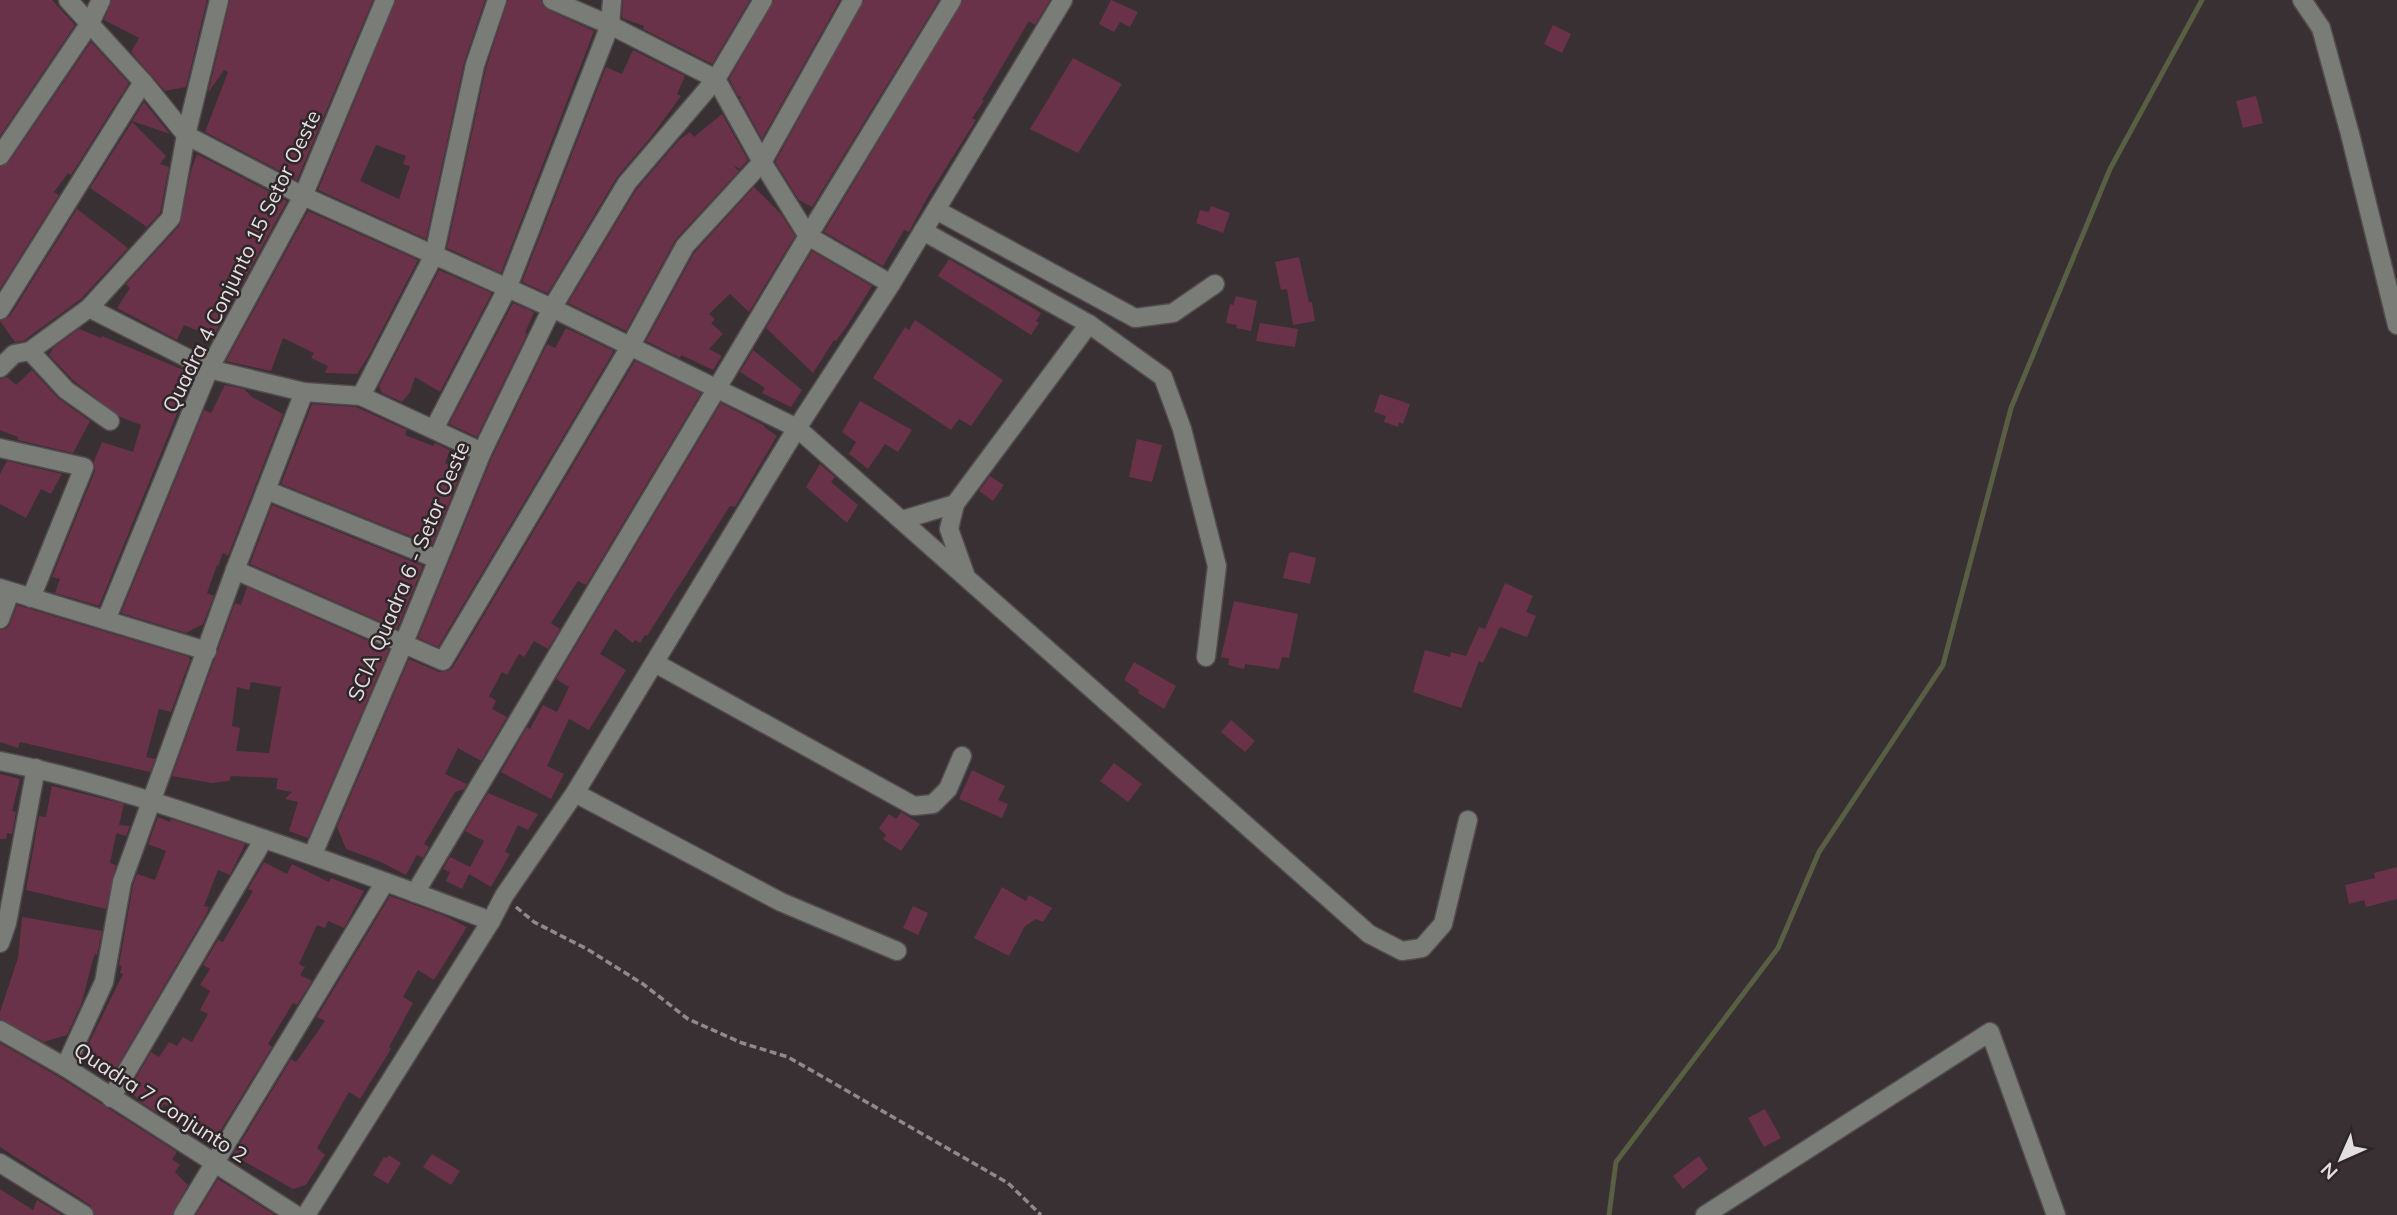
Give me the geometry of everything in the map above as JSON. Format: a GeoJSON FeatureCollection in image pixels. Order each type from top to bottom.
{"type":"FeatureCollection","features":[{"type":"Feature","properties":{"kind":"street"},"geometry":{"type":"LineString","coordinates":[[68,0],[143,82],[186,135],[303,195],[631,345],[797,428],[1368,934],[1402,951],[1422,948],[1443,925],[1468,820]]}},
{"type":"Feature","properties":{"kind":"street"},"geometry":{"type":"LineString","coordinates":[[0,156],[90,23],[101,0]]}},
{"type":"Feature","properties":{"kind":"street"},"geometry":{"type":"LineString","coordinates":[[0,368],[89,308],[172,218],[186,135],[219,0]]}},
{"type":"Feature","properties":{"kind":"street","name":"Quadra 4 Conjunto 15 Setor Oeste"},"geometry":{"type":"LineString","coordinates":[[106,620],[209,369],[303,195],[385,0]]}},
{"type":"Feature","properties":{"kind":"street"},"geometry":{"type":"LineString","coordinates":[[360,396],[434,256],[475,65],[497,0]]}},
{"type":"Feature","properties":{"kind":"street"},"geometry":{"type":"LineString","coordinates":[[552,0],[610,25],[716,79],[762,162],[808,236],[891,284]]}},
{"type":"Feature","properties":{"kind":"street"},"geometry":{"type":"LineString","coordinates":[[434,429],[508,289],[610,25],[612,0]]}},
{"type":"Feature","properties":{"kind":"street","name":"SCIA Quadra 6 - Setor Oeste"},"geometry":{"type":"LineString","coordinates":[[313,854],[482,452],[552,308],[627,183],[716,79],[763,0]]}},
{"type":"Feature","properties":{"kind":"street"},"geometry":{"type":"LineString","coordinates":[[236,570],[443,661],[631,345],[685,246],[762,162],[853,0]]}},
{"type":"Feature","properties":{"kind":"street"},"geometry":{"type":"LineString","coordinates":[[415,893],[952,0]]}},
{"type":"Feature","properties":{"kind":"street"},"geometry":{"type":"LineString","coordinates":[[306,1215],[491,921],[504,896],[575,793],[797,428],[891,284],[1063,0]]}},
{"type":"Feature","properties":{"kind":"street"},"geometry":{"type":"LineString","coordinates":[[2302,0],[2321,28],[2397,325]]}},
{"type":"Feature","properties":{"kind":"street"},"geometry":{"type":"LineString","coordinates":[[0,310],[143,82]]}},
{"type":"Feature","properties":{"kind":"street"},"geometry":{"type":"LineString","coordinates":[[936,210],[1135,318],[1173,313],[1215,284]]}},
{"type":"Feature","properties":{"kind":"street"},"geometry":{"type":"LineString","coordinates":[[923,231],[1088,324],[1164,377],[1182,429],[1217,566],[1206,657]]}},
{"type":"Feature","properties":{"kind":"street"},"geometry":{"type":"LineString","coordinates":[[89,308],[209,369],[304,392],[360,396],[482,452]]}},
{"type":"Feature","properties":{"kind":"street"},"geometry":{"type":"LineString","coordinates":[[966,577],[949,529],[955,504],[1088,324]]}},
{"type":"Feature","properties":{"kind":"street"},"geometry":{"type":"LineString","coordinates":[[0,341],[22,353],[66,390],[110,421]]}},
{"type":"Feature","properties":{"kind":"street"},"geometry":{"type":"LineString","coordinates":[[65,1067],[104,982],[122,882],[304,392]]}},
{"type":"Feature","properties":{"kind":"street"},"geometry":{"type":"LineString","coordinates":[[0,448],[84,467],[31,598]]}},
{"type":"Feature","properties":{"kind":"street"},"geometry":{"type":"LineString","coordinates":[[266,490],[437,559]]}},
{"type":"Feature","properties":{"kind":"street"},"geometry":{"type":"LineString","coordinates":[[901,520],[955,504]]}},
{"type":"Feature","properties":{"kind":"street"},"geometry":{"type":"LineString","coordinates":[[0,619],[5,590],[207,651]]}},
{"type":"Feature","properties":{"kind":"street"},"geometry":{"type":"LineString","coordinates":[[654,663],[914,806],[933,804],[948,789],[962,755]]}},
{"type":"Feature","properties":{"kind":"street"},"geometry":{"type":"LineString","coordinates":[[0,761],[36,768],[153,801],[313,854],[491,921]]}},
{"type":"Feature","properties":{"kind":"street"},"geometry":{"type":"LineString","coordinates":[[0,943],[7,923],[36,768]]}},
{"type":"Feature","properties":{"kind":"street"},"geometry":{"type":"LineString","coordinates":[[575,793],[781,902],[897,951]]}},
{"type":"Feature","properties":{"kind":"street"},"geometry":{"type":"LineString","coordinates":[[111,1098],[264,839]]}},
{"type":"Feature","properties":{"kind":"street"},"geometry":{"type":"LineString","coordinates":[[183,1215],[385,882]]}},
{"type":"Feature","properties":{"kind":"street","name":"Quadra 7 Conjunto 2"},"geometry":{"type":"LineString","coordinates":[[0,1030],[65,1067],[296,1215]]}},
{"type":"Feature","properties":{"kind":"street"},"geometry":{"type":"LineString","coordinates":[[1704,1215],[1990,1032],[2056,1215]]}},
{"type":"Feature","properties":{"kind":"street"},"geometry":{"type":"LineString","coordinates":[[0,1163],[84,1215]]}},
{"type":"Feature","properties":{"kind":"path"},"geometry":{"type":"LineString","coordinates":[[504,896],[534,922],[643,984],[688,1019],[741,1043],[788,1058],[1008,1183],[1041,1215]]}},
{"type":"Feature","properties":{"kind":"building"},"geometry":{"type":"Polygon","coordinates":[[[0,0],[52,0],[75,25],[0,136],[0,0]]]}},
{"type":"Feature","properties":{"kind":"building"},"geometry":{"type":"Polygon","coordinates":[[[112,0],[207,0],[186,87],[165,91],[131,52],[139,38],[104,20],[112,0]]]}},
{"type":"Feature","properties":{"kind":"building"},"geometry":{"type":"Polygon","coordinates":[[[230,0],[373,0],[297,180],[205,132],[228,72],[224,70],[208,93],[230,0]]]}},
{"type":"Feature","properties":{"kind":"building"},"geometry":{"type":"Polygon","coordinates":[[[396,0],[485,0],[464,63],[426,239],[318,190],[396,0]],[[376,145],[360,181],[399,199],[410,166],[403,164],[406,156],[376,145]]]}},
{"type":"Feature","properties":{"kind":"building"},"geometry":{"type":"Polygon","coordinates":[[[508,0],[541,0],[548,10],[594,31],[501,273],[447,248],[486,68],[508,0]]]}},
{"type":"Feature","properties":{"kind":"building"},"geometry":{"type":"Polygon","coordinates":[[[623,0],[750,0],[712,64],[643,29],[644,26],[622,18],[623,0]]]}},
{"type":"Feature","properties":{"kind":"building"},"geometry":{"type":"Polygon","coordinates":[[[774,0],[840,0],[762,139],[740,99],[742,97],[738,96],[729,79],[774,0]]]}},
{"type":"Feature","properties":{"kind":"building"},"geometry":{"type":"Polygon","coordinates":[[[864,0],[939,0],[812,207],[799,200],[775,162],[864,0]]]}},
{"type":"Feature","properties":{"kind":"building"},"geometry":{"type":"Polygon","coordinates":[[[963,0],[1050,0],[1035,25],[1029,21],[972,118],[976,120],[909,232],[904,230],[883,266],[824,232],[963,0]]]}},
{"type":"Feature","properties":{"kind":"building"},"geometry":{"type":"Polygon","coordinates":[[[1111,0],[1138,12],[1130,27],[1120,22],[1114,32],[1099,24],[1111,0]]]}},
{"type":"Feature","properties":{"kind":"building"},"geometry":{"type":"Polygon","coordinates":[[[1553,25],[1571,34],[1562,53],[1544,44],[1553,25]]]}},
{"type":"Feature","properties":{"kind":"building"},"geometry":{"type":"Polygon","coordinates":[[[91,42],[129,83],[71,175],[68,173],[54,192],[59,195],[0,289],[0,167],[9,162],[91,42]]]}},
{"type":"Feature","properties":{"kind":"building"},"geometry":{"type":"Polygon","coordinates":[[[633,50],[685,76],[677,94],[681,96],[617,177],[548,293],[542,291],[522,282],[606,67],[622,74],[633,50]]]}},
{"type":"Feature","properties":{"kind":"building"},"geometry":{"type":"Polygon","coordinates":[[[1073,58],[1122,84],[1078,153],[1030,129],[1073,58]]]}},
{"type":"Feature","properties":{"kind":"building"},"geometry":{"type":"Polygon","coordinates":[[[2256,96],[2263,123],[2243,128],[2236,101],[2256,96]]]}},
{"type":"Feature","properties":{"kind":"building"},"geometry":{"type":"Polygon","coordinates":[[[144,102],[170,134],[132,121],[144,102]]]}},
{"type":"Feature","properties":{"kind":"building"},"geometry":{"type":"Polygon","coordinates":[[[722,114],[748,160],[740,169],[733,165],[739,171],[676,239],[626,331],[568,303],[636,190],[679,140],[690,132],[694,137],[722,114]]]}},
{"type":"Feature","properties":{"kind":"building"},"geometry":{"type":"Polygon","coordinates":[[[132,122],[166,156],[160,164],[169,167],[160,213],[147,227],[90,188],[132,122]]]}},
{"type":"Feature","properties":{"kind":"building"},"geometry":{"type":"Polygon","coordinates":[[[197,154],[287,201],[213,337],[184,325],[177,340],[117,308],[130,288],[126,284],[180,225],[197,154]]]}},
{"type":"Feature","properties":{"kind":"building"},"geometry":{"type":"Polygon","coordinates":[[[754,187],[781,214],[795,236],[749,312],[730,294],[709,314],[715,319],[711,323],[723,334],[709,349],[722,356],[713,370],[646,341],[694,253],[754,187]]]}},
{"type":"Feature","properties":{"kind":"building"},"geometry":{"type":"Polygon","coordinates":[[[1211,206],[1230,213],[1223,233],[1196,223],[1200,210],[1209,212],[1211,206]]]}},
{"type":"Feature","properties":{"kind":"building"},"geometry":{"type":"Polygon","coordinates":[[[77,209],[128,248],[81,299],[23,341],[15,342],[0,321],[10,316],[77,209]]]}},
{"type":"Feature","properties":{"kind":"building"},"geometry":{"type":"Polygon","coordinates":[[[308,211],[418,260],[368,357],[357,374],[325,373],[328,366],[311,358],[314,353],[283,338],[271,371],[226,361],[308,211]]]}},
{"type":"Feature","properties":{"kind":"building"},"geometry":{"type":"Polygon","coordinates":[[[812,251],[872,286],[813,373],[766,328],[812,251]]]}},
{"type":"Feature","properties":{"kind":"building"},"geometry":{"type":"Polygon","coordinates":[[[1299,257],[1315,321],[1293,325],[1287,289],[1281,290],[1275,262],[1299,257]]]}},
{"type":"Feature","properties":{"kind":"building"},"geometry":{"type":"Polygon","coordinates":[[[949,259],[1041,313],[1036,321],[1039,323],[1031,335],[938,276],[949,259]]]}},
{"type":"Feature","properties":{"kind":"building"},"geometry":{"type":"Polygon","coordinates":[[[439,270],[492,293],[440,392],[415,377],[410,392],[402,402],[382,393],[379,386],[439,270]]]}},
{"type":"Feature","properties":{"kind":"building"},"geometry":{"type":"Polygon","coordinates":[[[1236,296],[1257,301],[1251,331],[1226,323],[1230,304],[1233,305],[1236,296]]]}},
{"type":"Feature","properties":{"kind":"building"},"geometry":{"type":"Polygon","coordinates":[[[513,303],[534,312],[525,333],[527,334],[477,437],[449,424],[513,303]]]}},
{"type":"Feature","properties":{"kind":"building"},"geometry":{"type":"Polygon","coordinates":[[[915,320],[1003,380],[971,426],[959,419],[951,430],[873,378],[905,327],[909,330],[915,320]]]}},
{"type":"Feature","properties":{"kind":"building"},"geometry":{"type":"Polygon","coordinates":[[[1260,323],[1298,329],[1295,347],[1256,341],[1260,323]]]}},
{"type":"Feature","properties":{"kind":"building"},"geometry":{"type":"Polygon","coordinates":[[[566,328],[614,351],[438,647],[418,638],[492,457],[547,344],[555,348],[566,328]]]}},
{"type":"Feature","properties":{"kind":"building"},"geometry":{"type":"Polygon","coordinates":[[[79,329],[193,374],[99,606],[55,593],[60,579],[52,577],[95,471],[94,461],[102,442],[133,452],[141,425],[120,417],[74,381],[49,355],[54,347],[79,329]]]}},
{"type":"Feature","properties":{"kind":"building"},"geometry":{"type":"Polygon","coordinates":[[[753,350],[802,390],[791,407],[762,393],[765,388],[740,372],[753,350]]]}},
{"type":"Feature","properties":{"kind":"building"},"geometry":{"type":"Polygon","coordinates":[[[635,361],[701,393],[586,585],[578,581],[551,623],[560,629],[548,649],[534,641],[524,657],[519,654],[507,675],[502,672],[489,696],[496,701],[492,709],[507,717],[481,761],[458,748],[445,774],[467,784],[464,789],[455,792],[424,844],[429,847],[423,858],[417,855],[406,875],[346,849],[337,827],[409,659],[439,672],[453,667],[635,361]]]}},
{"type":"Feature","properties":{"kind":"building"},"geometry":{"type":"Polygon","coordinates":[[[32,370],[58,398],[90,421],[73,453],[18,440],[18,437],[0,430],[0,379],[7,377],[16,385],[32,370]]]}},
{"type":"Feature","properties":{"kind":"building"},"geometry":{"type":"Polygon","coordinates":[[[225,385],[244,389],[252,397],[283,414],[228,556],[223,553],[217,565],[207,593],[214,596],[203,624],[186,633],[121,613],[204,410],[211,413],[225,385]]]}},
{"type":"Feature","properties":{"kind":"building"},"geometry":{"type":"Polygon","coordinates":[[[1380,394],[1410,404],[1403,424],[1399,422],[1398,427],[1384,422],[1386,416],[1374,412],[1380,394]]]}},
{"type":"Feature","properties":{"kind":"building"},"geometry":{"type":"Polygon","coordinates":[[[860,401],[912,430],[898,452],[885,444],[868,469],[849,454],[856,442],[842,432],[860,401]]]}},
{"type":"Feature","properties":{"kind":"building"},"geometry":{"type":"Polygon","coordinates":[[[721,403],[765,426],[777,436],[735,507],[730,506],[647,636],[645,635],[640,643],[635,640],[633,643],[615,629],[600,654],[626,670],[589,730],[569,719],[547,766],[564,774],[551,799],[501,772],[543,705],[557,712],[569,687],[556,679],[721,403]]]}},
{"type":"Feature","properties":{"kind":"building"},"geometry":{"type":"Polygon","coordinates":[[[312,404],[356,407],[407,430],[405,435],[450,450],[445,463],[462,471],[432,545],[281,484],[312,404]]]}},
{"type":"Feature","properties":{"kind":"building"},"geometry":{"type":"Polygon","coordinates":[[[1137,439],[1162,445],[1152,482],[1129,477],[1137,439]]]}},
{"type":"Feature","properties":{"kind":"building"},"geometry":{"type":"Polygon","coordinates":[[[7,461],[62,474],[51,494],[41,489],[26,518],[0,504],[0,474],[7,461]]]}},
{"type":"Feature","properties":{"kind":"building"},"geometry":{"type":"Polygon","coordinates":[[[820,464],[835,477],[831,482],[858,505],[847,523],[806,487],[820,464]]]}},
{"type":"Feature","properties":{"kind":"building"},"geometry":{"type":"Polygon","coordinates":[[[990,476],[1004,485],[993,501],[979,491],[990,476]]]}},
{"type":"Feature","properties":{"kind":"building"},"geometry":{"type":"Polygon","coordinates":[[[272,505],[423,566],[397,629],[250,564],[272,505]]]}},
{"type":"Feature","properties":{"kind":"building"},"geometry":{"type":"Polygon","coordinates":[[[1289,553],[1316,558],[1310,584],[1283,578],[1289,553]]]}},
{"type":"Feature","properties":{"kind":"building"},"geometry":{"type":"Polygon","coordinates":[[[1505,583],[1533,596],[1526,612],[1536,616],[1527,637],[1500,627],[1483,663],[1479,661],[1461,708],[1413,692],[1425,650],[1450,657],[1451,652],[1466,656],[1479,627],[1485,629],[1505,583]]]}},
{"type":"Feature","properties":{"kind":"building"},"geometry":{"type":"Polygon","coordinates":[[[247,587],[389,650],[308,838],[289,831],[298,802],[285,799],[292,792],[276,789],[278,778],[231,776],[229,781],[212,783],[172,776],[235,603],[241,605],[247,587]],[[251,682],[249,690],[237,687],[232,726],[240,728],[236,751],[269,753],[281,687],[251,682]]]}},
{"type":"Feature","properties":{"kind":"building"},"geometry":{"type":"Polygon","coordinates":[[[1234,601],[1298,614],[1289,658],[1282,657],[1279,669],[1245,664],[1244,669],[1228,665],[1229,659],[1221,657],[1234,601]]]}},
{"type":"Feature","properties":{"kind":"building"},"geometry":{"type":"Polygon","coordinates":[[[17,605],[189,657],[171,712],[159,709],[146,757],[155,759],[150,772],[20,742],[18,748],[0,742],[0,630],[10,624],[17,605]]]}},
{"type":"Feature","properties":{"kind":"building"},"geometry":{"type":"Polygon","coordinates":[[[1134,662],[1176,686],[1164,709],[1138,693],[1139,690],[1124,680],[1134,662]]]}},
{"type":"Feature","properties":{"kind":"building"},"geometry":{"type":"Polygon","coordinates":[[[1231,720],[1255,741],[1245,752],[1221,732],[1231,720]]]}},
{"type":"Feature","properties":{"kind":"building"},"geometry":{"type":"Polygon","coordinates":[[[1114,763],[1142,784],[1128,802],[1100,781],[1114,763]]]}},
{"type":"Feature","properties":{"kind":"building"},"geometry":{"type":"Polygon","coordinates":[[[972,770],[1005,786],[998,800],[1008,804],[1002,818],[959,799],[972,770]]]}},
{"type":"Feature","properties":{"kind":"building"},"geometry":{"type":"Polygon","coordinates":[[[0,774],[20,779],[12,811],[16,812],[12,834],[7,833],[6,839],[0,839],[0,774]]]}},
{"type":"Feature","properties":{"kind":"building"},"geometry":{"type":"Polygon","coordinates":[[[52,786],[124,804],[119,825],[130,826],[126,836],[116,835],[110,863],[116,865],[106,909],[26,890],[39,816],[46,817],[52,786]]]}},
{"type":"Feature","properties":{"kind":"building"},"geometry":{"type":"Polygon","coordinates":[[[488,793],[538,814],[528,830],[518,825],[505,852],[510,854],[491,887],[469,874],[462,889],[446,881],[450,872],[443,869],[450,857],[470,867],[484,841],[465,831],[488,793]]]}},
{"type":"Feature","properties":{"kind":"building"},"geometry":{"type":"Polygon","coordinates":[[[901,812],[920,824],[901,851],[883,839],[886,835],[879,828],[889,814],[896,819],[901,812]]]}},
{"type":"Feature","properties":{"kind":"building"},"geometry":{"type":"Polygon","coordinates":[[[158,817],[245,844],[230,875],[218,870],[204,906],[209,907],[207,913],[115,1070],[86,1049],[123,974],[120,973],[122,966],[119,965],[137,874],[155,880],[166,851],[148,844],[158,817]]]}},
{"type":"Feature","properties":{"kind":"building"},"geometry":{"type":"Polygon","coordinates":[[[264,862],[287,874],[292,864],[329,882],[331,878],[364,891],[344,928],[328,921],[325,928],[317,925],[299,964],[305,967],[300,975],[312,981],[297,1005],[293,1003],[268,1044],[272,1047],[213,1143],[193,1131],[197,1124],[181,1112],[164,1104],[159,1114],[140,1102],[129,1090],[151,1052],[159,1057],[169,1042],[177,1046],[183,1037],[192,1042],[208,1014],[200,1010],[210,991],[200,985],[210,969],[203,965],[218,940],[223,942],[253,891],[248,889],[264,862]]]}},
{"type":"Feature","properties":{"kind":"building"},"geometry":{"type":"Polygon","coordinates":[[[2397,867],[2397,899],[2366,907],[2364,900],[2349,904],[2345,885],[2375,878],[2374,873],[2397,867]]]}},
{"type":"Feature","properties":{"kind":"building"},"geometry":{"type":"Polygon","coordinates":[[[1002,887],[1026,901],[1029,895],[1052,908],[1043,922],[1036,919],[1025,926],[1009,956],[974,938],[1002,887]]]}},
{"type":"Feature","properties":{"kind":"building"},"geometry":{"type":"Polygon","coordinates":[[[390,896],[443,915],[467,927],[434,980],[418,970],[403,997],[413,1003],[389,1047],[391,1049],[360,1099],[349,1092],[317,1148],[325,1155],[306,1185],[293,1189],[233,1155],[291,1059],[296,1062],[325,1021],[317,1017],[390,896]]]}},
{"type":"Feature","properties":{"kind":"building"},"geometry":{"type":"Polygon","coordinates":[[[913,906],[928,913],[918,935],[903,928],[913,906]]]}},
{"type":"Feature","properties":{"kind":"building"},"geometry":{"type":"Polygon","coordinates":[[[22,917],[102,931],[82,1002],[67,1035],[44,1042],[0,1019],[18,958],[22,917]]]}},
{"type":"Feature","properties":{"kind":"building"},"geometry":{"type":"Polygon","coordinates":[[[0,1043],[177,1152],[172,1159],[180,1165],[175,1172],[188,1185],[172,1215],[95,1215],[90,1205],[0,1147],[0,1043]]]}},
{"type":"Feature","properties":{"kind":"building"},"geometry":{"type":"Polygon","coordinates":[[[1765,1109],[1781,1138],[1764,1147],[1748,1118],[1765,1109]]]}},
{"type":"Feature","properties":{"kind":"building"},"geometry":{"type":"Polygon","coordinates":[[[432,1154],[460,1171],[451,1185],[423,1167],[432,1154]]]}},
{"type":"Feature","properties":{"kind":"building"},"geometry":{"type":"Polygon","coordinates":[[[389,1155],[401,1163],[388,1184],[373,1175],[384,1157],[389,1155]]]}},
{"type":"Feature","properties":{"kind":"building"},"geometry":{"type":"Polygon","coordinates":[[[1699,1156],[1708,1169],[1683,1189],[1673,1176],[1699,1156]]]}},
{"type":"Feature","properties":{"kind":"building"},"geometry":{"type":"Polygon","coordinates":[[[218,1179],[275,1215],[196,1215],[218,1179]]]}},
{"type":"Feature","properties":{"kind":"building"},"geometry":{"type":"Polygon","coordinates":[[[0,1189],[33,1210],[37,1200],[62,1215],[0,1215],[0,1189]]]}},
{"type":"Feature","properties":{"kind":"waterway"},"geometry":{"type":"LineString","coordinates":[[1609,1215],[1616,1162],[1778,948],[1819,852],[1943,665],[2011,408],[2110,169],[2202,0]]}}]}
